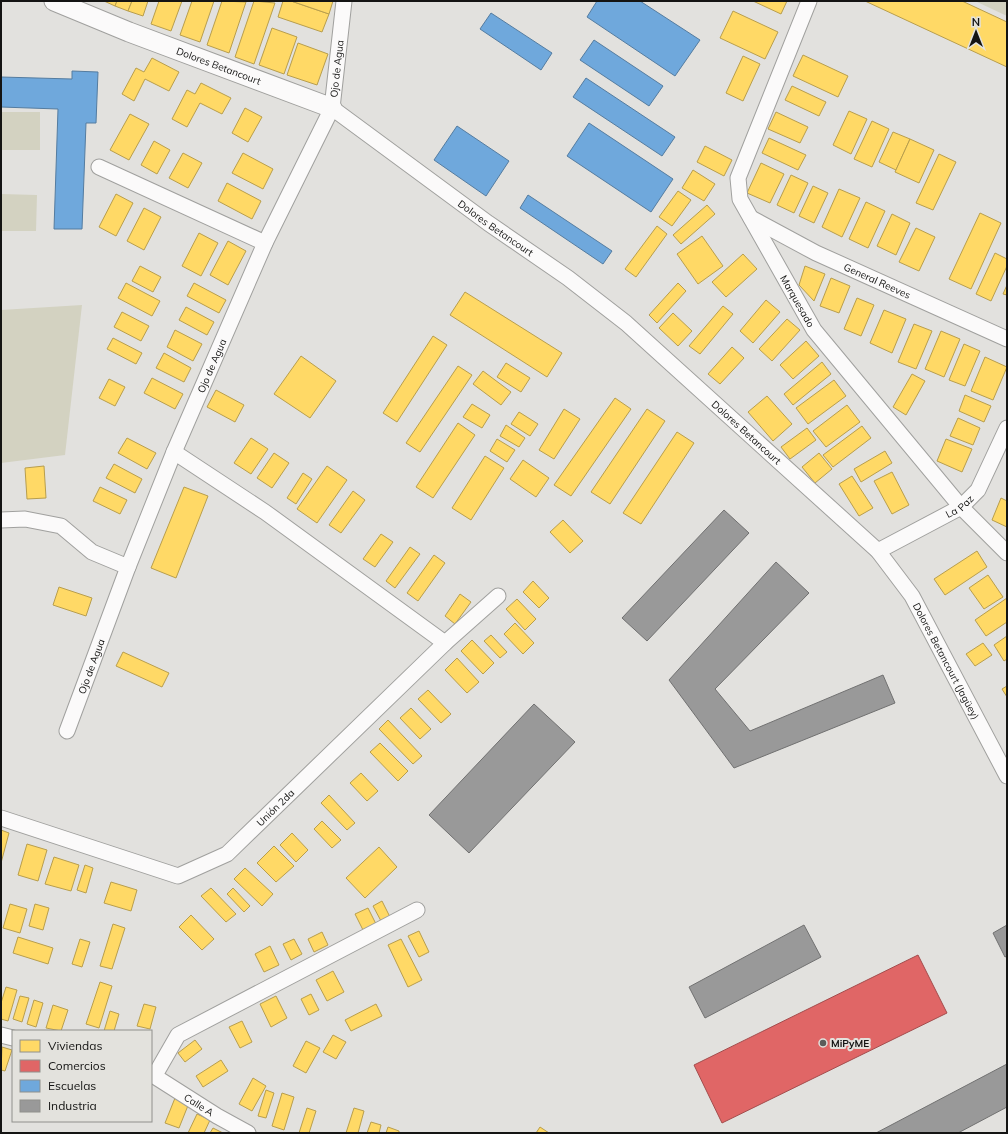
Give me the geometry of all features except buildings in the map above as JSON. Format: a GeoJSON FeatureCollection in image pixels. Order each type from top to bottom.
{"type":"FeatureCollection","features":[{"type":"Feature","properties":{"kind":"street","name":"Dolores Betancourt"},"geometry":{"type":"LineString","coordinates":[[54,1],[130,32],[332,108],[488,223],[568,278],[626,323],[878,551]]}},
{"type":"Feature","properties":{"kind":"street","name":"Ojo de Agua"},"geometry":{"type":"LineString","coordinates":[[67,731],[128,567],[174,452],[265,243],[332,108],[344,1]]}},
{"type":"Feature","properties":{"kind":"street","name":"Marquesado"},"geometry":{"type":"LineString","coordinates":[[809,1],[738,178],[740,199],[814,330],[961,507],[1007,553]]}},
{"type":"Feature","properties":{"kind":"street"},"geometry":{"type":"LineString","coordinates":[[99,167],[265,243]]}},
{"type":"Feature","properties":{"kind":"street","name":"General Reeves"},"geometry":{"type":"LineString","coordinates":[[750,218],[816,253],[1007,339]]}},
{"type":"Feature","properties":{"kind":"street","name":"La Paz"},"geometry":{"type":"LineString","coordinates":[[878,551],[961,507],[978,490],[1007,428]]}},
{"type":"Feature","properties":{"kind":"street"},"geometry":{"type":"LineString","coordinates":[[174,452],[265,512],[445,643]]}},
{"type":"Feature","properties":{"kind":"street"},"geometry":{"type":"LineString","coordinates":[[1,520],[25,519],[61,526],[92,552],[128,567]]}},
{"type":"Feature","properties":{"kind":"street","name":"Dolores Betancourt (Jagüey)"},"geometry":{"type":"LineString","coordinates":[[878,551],[912,596],[1007,776]]}},
{"type":"Feature","properties":{"kind":"street","name":"Unión 2da"},"geometry":{"type":"LineString","coordinates":[[1,818],[178,876],[227,854],[445,643],[498,596]]}},
{"type":"Feature","properties":{"kind":"street"},"geometry":{"type":"LineString","coordinates":[[153,1074],[178,1035],[417,910]]}},
{"type":"Feature","properties":{"kind":"street"},"geometry":{"type":"LineString","coordinates":[[1,1035],[12,1038]]}},
{"type":"Feature","properties":{"kind":"street","name":"Calle A"},"geometry":{"type":"LineString","coordinates":[[153,1074],[217,1116],[248,1133]]}},
{"type":"Feature","properties":{"kind":"green space"},"geometry":{"type":"Polygon","coordinates":[[[975,1],[1007,1],[1007,16],[975,1]]]}},
{"type":"Feature","properties":{"kind":"green space"},"geometry":{"type":"Polygon","coordinates":[[[1,112],[40,112],[40,150],[1,150],[1,112]]]}},
{"type":"Feature","properties":{"kind":"green space"},"geometry":{"type":"Polygon","coordinates":[[[1,194],[37,195],[36,231],[1,231],[1,194]]]}},
{"type":"Feature","properties":{"kind":"green space"},"geometry":{"type":"Polygon","coordinates":[[[82,305],[65,455],[1,463],[1,310],[82,305]]]}},
{"type":"Feature","properties":{"kind":"place","name":"MiPyME"},"geometry":{"type":"Point","coordinates":[823,1043]}}]}
